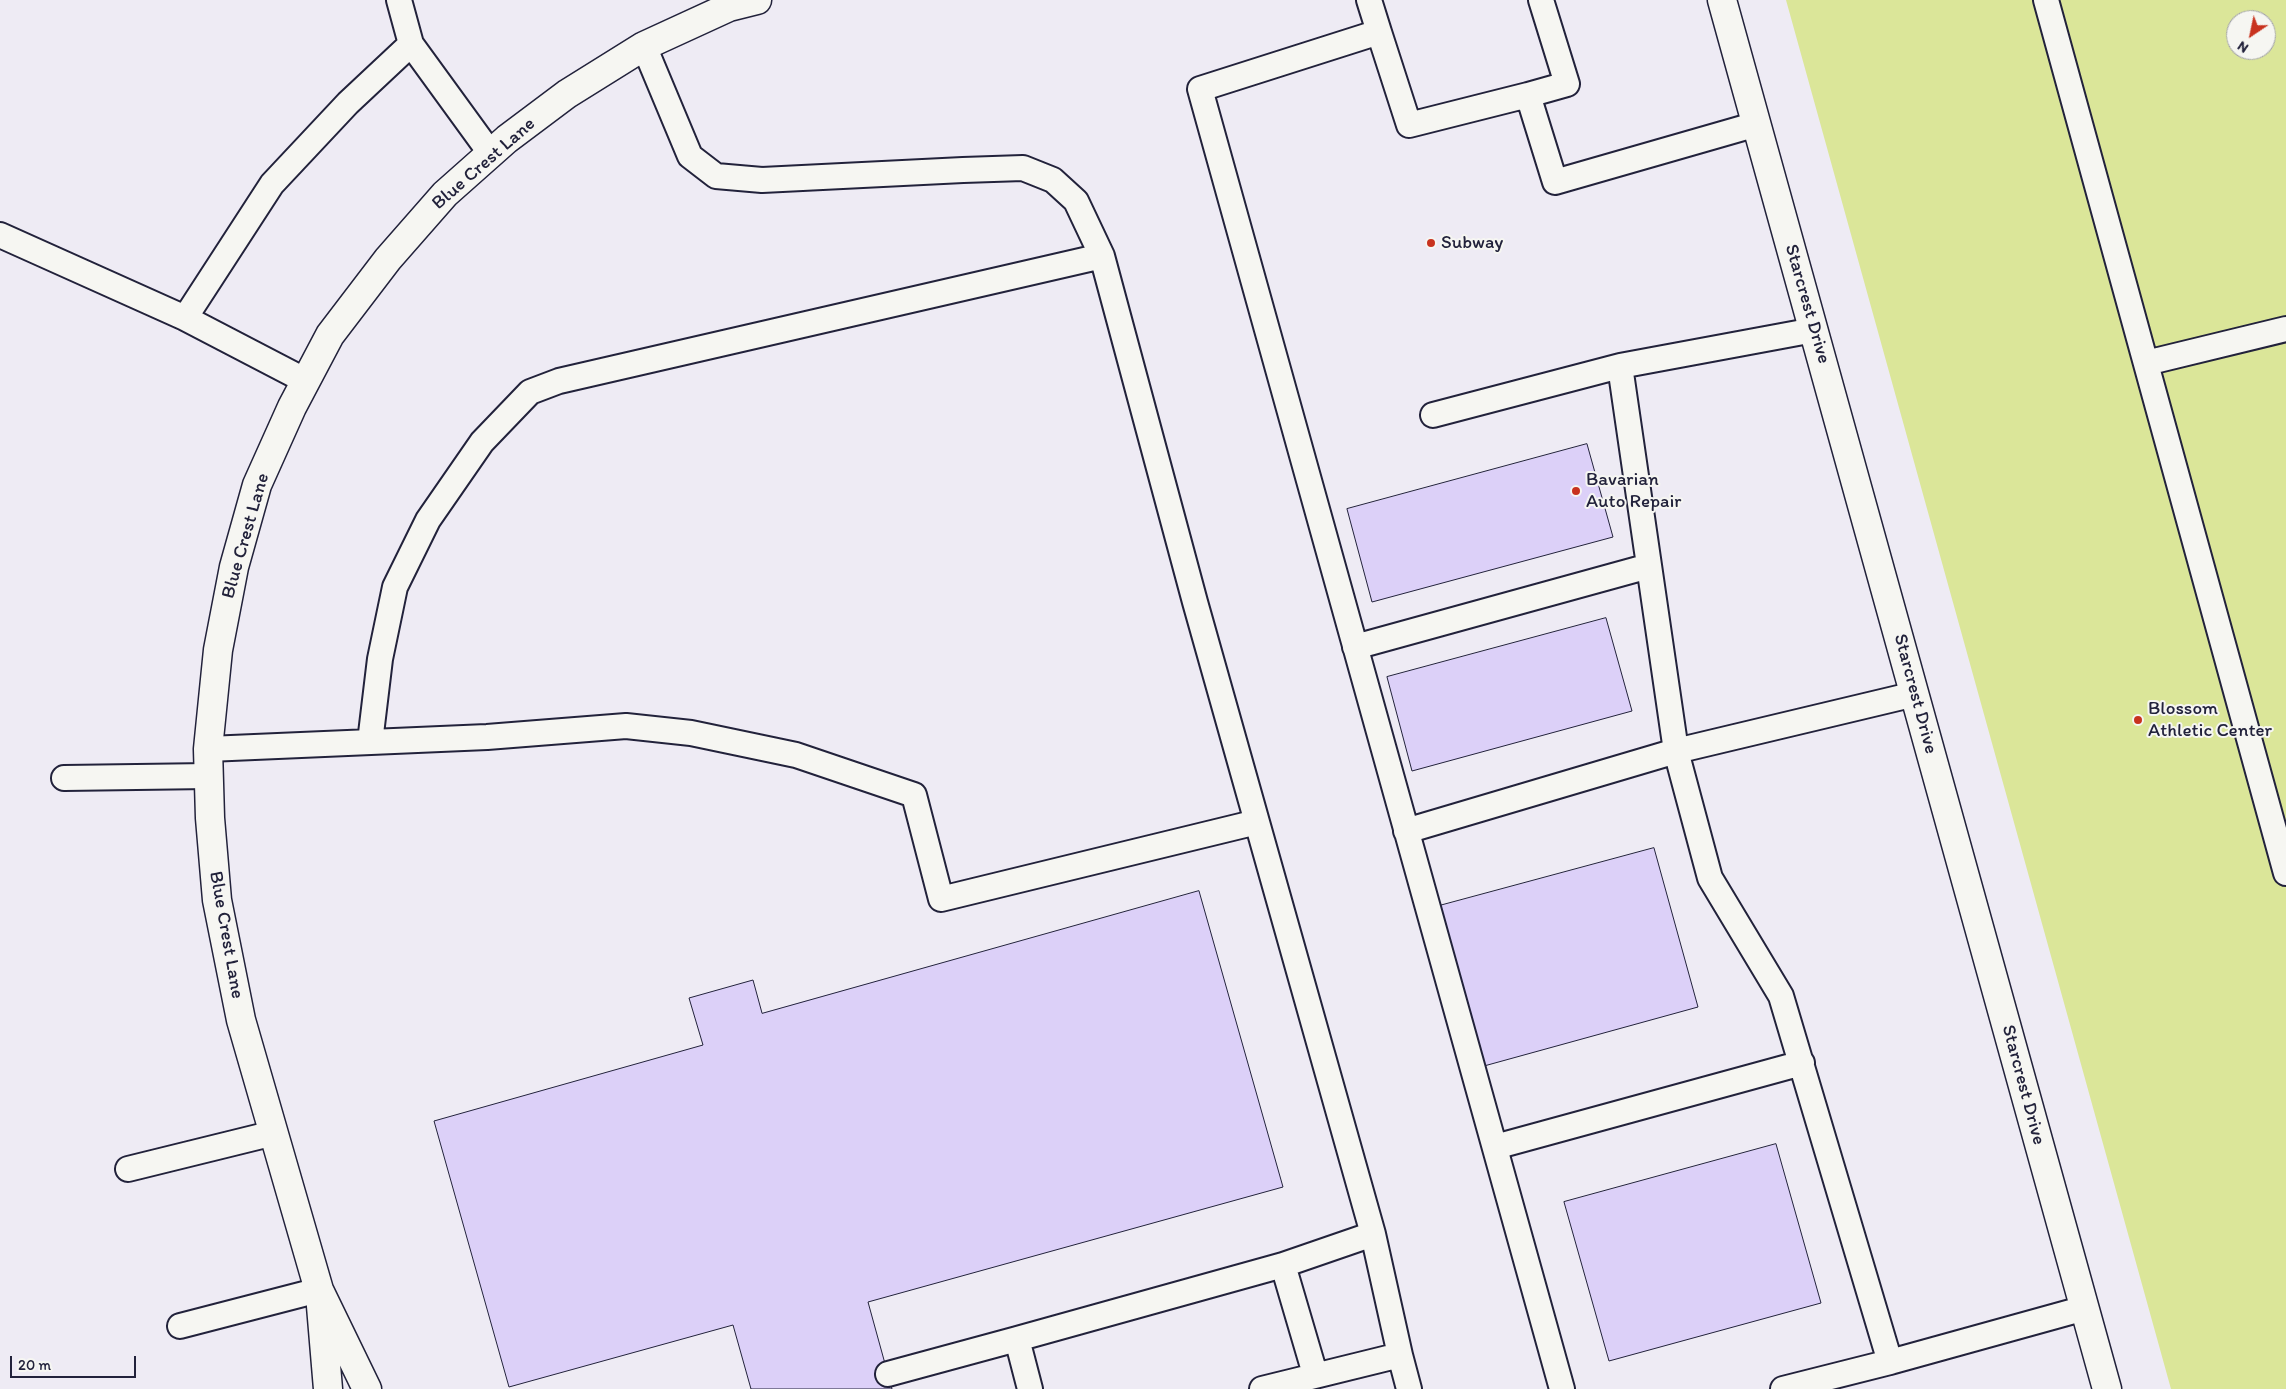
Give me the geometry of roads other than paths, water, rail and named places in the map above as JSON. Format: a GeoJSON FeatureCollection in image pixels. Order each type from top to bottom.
{"type":"FeatureCollection","features":[{"type":"Feature","properties":{"kind":"street","name":"Blue Crest Lane"},"geometry":{"type":"LineString","coordinates":[[367,1389],[319,1290],[242,1020],[217,900],[210,818],[208,749],[218,650],[234,567],[257,485],[330,335],[388,259],[445,194],[491,154],[567,94],[644,46],[729,7],[757,0]]}},
{"type":"Feature","properties":{"kind":"street","name":"Starcrest Drive"},"geometry":{"type":"LineString","coordinates":[[1722,0],[2107,1389]]}},
{"type":"Feature","properties":{"kind":"street","name":"Blue Crest Lane"},"geometry":{"type":"LineString","coordinates":[[319,1290],[328,1389]]}},
{"type":"Feature","properties":{"kind":"lane"},"geometry":{"type":"LineString","coordinates":[[399,0],[411,44],[491,154]]}},
{"type":"Feature","properties":{"kind":"lane"},"geometry":{"type":"LineString","coordinates":[[1369,0],[1409,125],[1566,84],[1541,0]]}},
{"type":"Feature","properties":{"kind":"lane"},"geometry":{"type":"LineString","coordinates":[[2046,0],[2286,873]]}},
{"type":"Feature","properties":{"kind":"lane"},"geometry":{"type":"LineString","coordinates":[[1379,32],[1200,89],[1562,1389]]}},
{"type":"Feature","properties":{"kind":"lane"},"geometry":{"type":"LineString","coordinates":[[185,318],[272,184],[348,103],[411,44]]}},
{"type":"Feature","properties":{"kind":"lane"},"geometry":{"type":"LineString","coordinates":[[644,46],[690,156],[716,176],[762,180],[1023,168],[1053,180],[1076,201],[1102,256],[1195,602],[1373,1234],[1409,1389]]}},
{"type":"Feature","properties":{"kind":"lane"},"geometry":{"type":"LineString","coordinates":[[1528,95],[1555,182],[1757,124]]}},
{"type":"Feature","properties":{"kind":"lane"},"geometry":{"type":"LineString","coordinates":[[0,235],[185,318],[306,381]]}},
{"type":"Feature","properties":{"kind":"lane"},"geometry":{"type":"LineString","coordinates":[[370,742],[380,659],[395,587],[428,520],[460,473],[482,442],[530,392],[559,381],[1102,256]]}},
{"type":"Feature","properties":{"kind":"lane"},"geometry":{"type":"LineString","coordinates":[[2146,363],[2286,329]]}},
{"type":"Feature","properties":{"kind":"lane"},"geometry":{"type":"LineString","coordinates":[[1433,415],[1620,366],[1814,330]]}},
{"type":"Feature","properties":{"kind":"lane"},"geometry":{"type":"LineString","coordinates":[[1620,366],[1676,751],[1710,878],[1781,996],[1890,1362]]}},
{"type":"Feature","properties":{"kind":"lane"},"geometry":{"type":"LineString","coordinates":[[1355,647],[1649,566]]}},
{"type":"Feature","properties":{"kind":"lane"},"geometry":{"type":"LineString","coordinates":[[1406,831],[1676,751],[1915,694]]}},
{"type":"Feature","properties":{"kind":"lane"},"geometry":{"type":"LineString","coordinates":[[208,749],[487,737],[626,726],[691,733],[796,755],[914,795],[941,899],[1257,822]]}},
{"type":"Feature","properties":{"kind":"lane"},"geometry":{"type":"LineString","coordinates":[[64,778],[209,776]]}},
{"type":"Feature","properties":{"kind":"lane"},"geometry":{"type":"LineString","coordinates":[[1495,1147],[1802,1063]]}},
{"type":"Feature","properties":{"kind":"lane"},"geometry":{"type":"LineString","coordinates":[[128,1169],[274,1133]]}},
{"type":"Feature","properties":{"kind":"lane"},"geometry":{"type":"LineString","coordinates":[[888,1374],[1283,1265],[1373,1234]]}},
{"type":"Feature","properties":{"kind":"lane"},"geometry":{"type":"LineString","coordinates":[[1283,1265],[1315,1374]]}},
{"type":"Feature","properties":{"kind":"lane"},"geometry":{"type":"LineString","coordinates":[[180,1326],[319,1290]]}},
{"type":"Feature","properties":{"kind":"lane"},"geometry":{"type":"LineString","coordinates":[[1783,1389],[1890,1362],[2085,1308]]}},
{"type":"Feature","properties":{"kind":"lane"},"geometry":{"type":"LineString","coordinates":[[1017,1339],[1030,1389]]}},
{"type":"Feature","properties":{"kind":"lane"},"geometry":{"type":"LineString","coordinates":[[1262,1389],[1315,1374],[1400,1355]]}},
{"type":"Feature","properties":{"kind":"place","name":"Subway"},"geometry":{"type":"Point","coordinates":[1431,243]}},
{"type":"Feature","properties":{"kind":"place","name":"Bavarian Auto Repair"},"geometry":{"type":"Point","coordinates":[1576,491]}},
{"type":"Feature","properties":{"kind":"place","name":"Blossom Athletic Center"},"geometry":{"type":"Point","coordinates":[2138,720]}}]}
